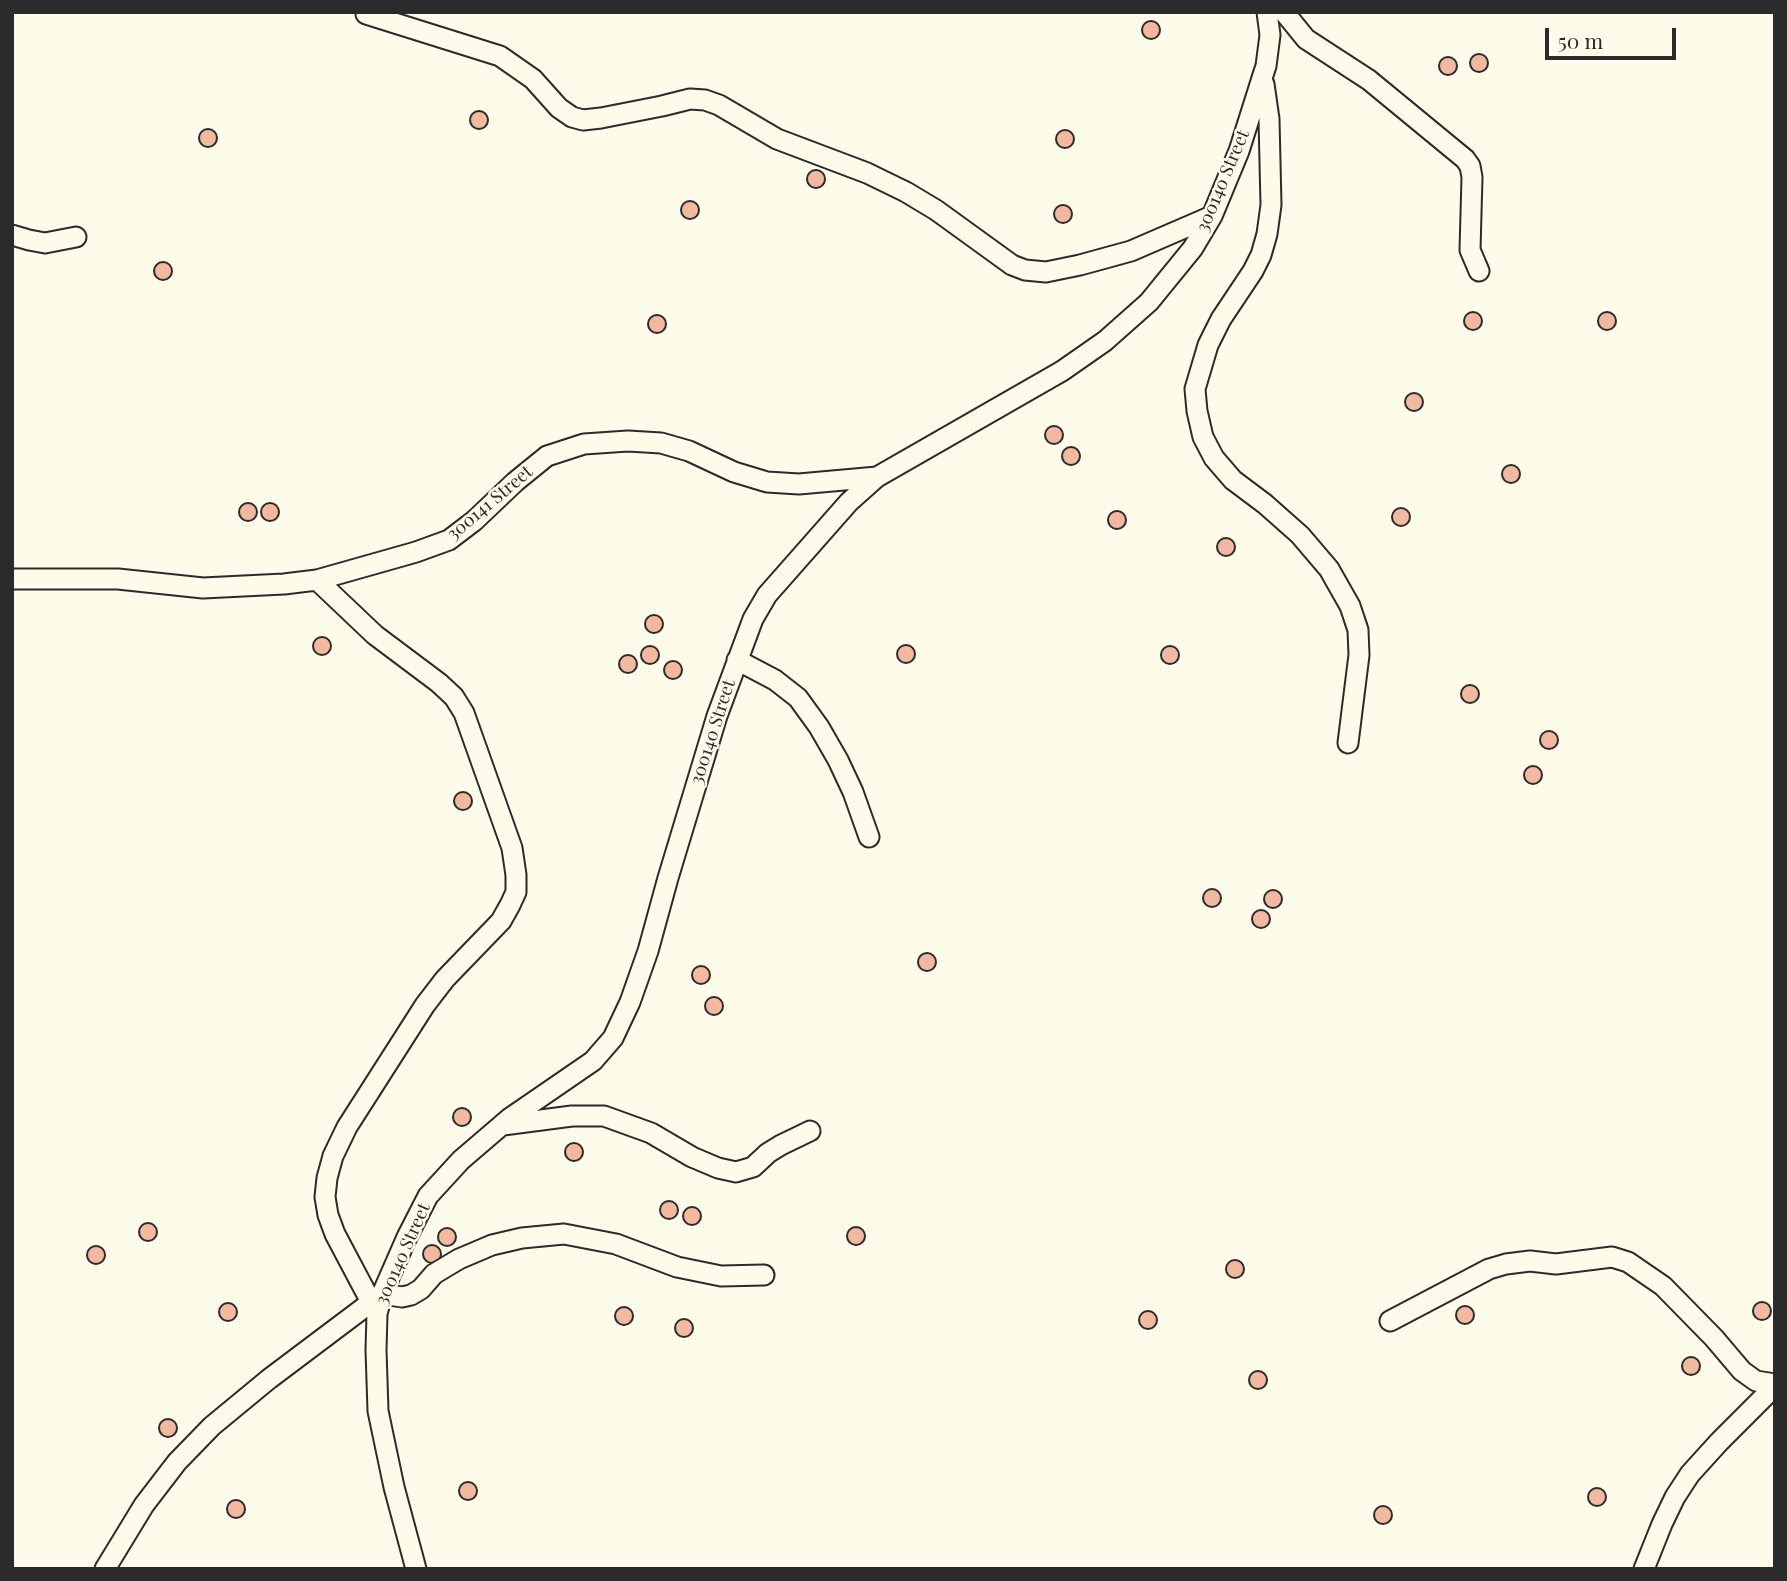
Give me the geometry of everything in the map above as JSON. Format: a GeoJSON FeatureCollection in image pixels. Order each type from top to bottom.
{"type":"FeatureCollection","features":[{"type":"Feature","properties":{"kind":"street","name":"300140 Street"},"geometry":{"type":"LineString","coordinates":[[416,1569],[394,1487],[379,1411],[377,1298],[428,1196],[461,1160],[502,1126],[593,1061],[613,1038],[630,1002],[648,951],[713,728],[753,619],[768,595],[849,502],[877,477],[1062,371],[1105,341],[1149,302],[1193,248],[1212,216],[1239,151],[1266,66],[1270,35],[1267,12]]}},
{"type":"Feature","properties":{"kind":"street"},"geometry":{"type":"LineString","coordinates":[[1284,12],[1306,39],[1369,80],[1465,159],[1470,166],[1472,177],[1470,250],[1479,271]]}},
{"type":"Feature","properties":{"kind":"street"},"geometry":{"type":"LineString","coordinates":[[366,14],[500,56],[533,79],[558,108],[583,120],[690,99],[719,105],[777,139],[867,173],[906,192],[1012,265],[1025,270],[1046,272],[1131,251],[1212,216]]}},
{"type":"Feature","properties":{"kind":"street"},"geometry":{"type":"LineString","coordinates":[[1263,75],[1269,131],[1271,205],[1267,234],[1253,271],[1221,319],[1208,345],[1195,389],[1197,411],[1203,437],[1214,458],[1233,481],[1265,504],[1300,535],[1329,569],[1350,606],[1358,630],[1359,655],[1348,743]]}},
{"type":"Feature","properties":{"kind":"street"},"geometry":{"type":"LineString","coordinates":[[12,234],[45,243],[76,237]]}},
{"type":"Feature","properties":{"kind":"street","name":"300141 Street"},"geometry":{"type":"LineString","coordinates":[[12,579],[118,579],[203,588],[317,580],[449,540],[547,456],[584,444],[628,441],[661,443],[690,451],[734,472],[767,482],[799,484],[877,477]]}},
{"type":"Feature","properties":{"kind":"street"},"geometry":{"type":"LineString","coordinates":[[317,580],[375,635],[454,697],[464,713],[512,848],[516,875],[516,892],[501,921],[445,979],[425,1005],[347,1126],[333,1156],[327,1178],[328,1215],[335,1234],[377,1298]]}},
{"type":"Feature","properties":{"kind":"street"},"geometry":{"type":"LineString","coordinates":[[737,660],[775,680],[798,698],[819,727],[843,770],[869,837]]}},
{"type":"Feature","properties":{"kind":"street"},"geometry":{"type":"LineString","coordinates":[[502,1126],[572,1116],[604,1116],[651,1133],[692,1157],[736,1172],[753,1167],[768,1153],[810,1131]]}},
{"type":"Feature","properties":{"kind":"street"},"geometry":{"type":"LineString","coordinates":[[105,1569],[144,1505],[177,1462],[212,1426],[280,1370],[377,1298],[411,1295],[421,1289],[434,1273],[458,1259],[492,1245],[522,1238],[564,1234],[616,1244],[677,1266],[721,1276],[764,1275]]}},
{"type":"Feature","properties":{"kind":"street"},"geometry":{"type":"LineString","coordinates":[[1390,1321],[1489,1269],[1506,1264],[1530,1261],[1556,1264],[1612,1256],[1628,1262],[1662,1286],[1714,1338],[1742,1371],[1756,1381],[1775,1385]]}},
{"type":"Feature","properties":{"kind":"street"},"geometry":{"type":"LineString","coordinates":[[1644,1569],[1675,1497],[1690,1474],[1775,1385]]}},
{"type":"Feature","properties":{"kind":"building"},"geometry":{"type":"Polygon","coordinates":[[[1151,21],[1157,24],[1160,30],[1157,36],[1151,39],[1145,36],[1142,30],[1145,24],[1151,21]]]}},
{"type":"Feature","properties":{"kind":"building"},"geometry":{"type":"Polygon","coordinates":[[[1479,54],[1485,57],[1488,63],[1485,69],[1479,72],[1473,69],[1470,63],[1473,57],[1479,54]]]}},
{"type":"Feature","properties":{"kind":"building"},"geometry":{"type":"Polygon","coordinates":[[[1448,57],[1454,60],[1457,66],[1454,72],[1448,75],[1442,72],[1439,66],[1442,60],[1448,57]]]}},
{"type":"Feature","properties":{"kind":"building"},"geometry":{"type":"Polygon","coordinates":[[[479,111],[485,114],[488,120],[485,126],[479,129],[473,126],[470,120],[473,114],[479,111]]]}},
{"type":"Feature","properties":{"kind":"building"},"geometry":{"type":"Polygon","coordinates":[[[208,129],[214,132],[217,138],[214,144],[208,147],[202,144],[199,138],[202,132],[208,129]]]}},
{"type":"Feature","properties":{"kind":"building"},"geometry":{"type":"Polygon","coordinates":[[[1065,130],[1071,133],[1074,139],[1071,145],[1065,148],[1059,145],[1056,139],[1059,133],[1065,130]]]}},
{"type":"Feature","properties":{"kind":"building"},"geometry":{"type":"Polygon","coordinates":[[[816,170],[822,173],[825,179],[822,185],[816,188],[810,185],[807,179],[810,173],[816,170]]]}},
{"type":"Feature","properties":{"kind":"building"},"geometry":{"type":"Polygon","coordinates":[[[690,201],[696,204],[699,210],[696,216],[690,219],[684,216],[681,210],[684,204],[690,201]]]}},
{"type":"Feature","properties":{"kind":"building"},"geometry":{"type":"Polygon","coordinates":[[[1063,205],[1069,208],[1072,214],[1069,220],[1063,223],[1057,220],[1054,214],[1057,208],[1063,205]]]}},
{"type":"Feature","properties":{"kind":"building"},"geometry":{"type":"Polygon","coordinates":[[[163,262],[169,265],[172,271],[169,277],[163,280],[157,277],[154,271],[157,265],[163,262]]]}},
{"type":"Feature","properties":{"kind":"building"},"geometry":{"type":"Polygon","coordinates":[[[1473,312],[1479,315],[1482,321],[1479,327],[1473,330],[1467,327],[1464,321],[1467,315],[1473,312]]]}},
{"type":"Feature","properties":{"kind":"building"},"geometry":{"type":"Polygon","coordinates":[[[1607,312],[1613,315],[1616,321],[1613,327],[1607,330],[1601,327],[1598,321],[1601,315],[1607,312]]]}},
{"type":"Feature","properties":{"kind":"building"},"geometry":{"type":"Polygon","coordinates":[[[657,315],[663,318],[666,324],[663,330],[657,333],[651,330],[648,324],[651,318],[657,315]]]}},
{"type":"Feature","properties":{"kind":"building"},"geometry":{"type":"Polygon","coordinates":[[[1414,393],[1420,396],[1423,402],[1420,408],[1414,411],[1408,408],[1405,402],[1408,396],[1414,393]]]}},
{"type":"Feature","properties":{"kind":"building"},"geometry":{"type":"Polygon","coordinates":[[[1054,426],[1060,429],[1063,435],[1060,441],[1054,444],[1048,441],[1045,435],[1048,429],[1054,426]]]}},
{"type":"Feature","properties":{"kind":"building"},"geometry":{"type":"Polygon","coordinates":[[[1071,447],[1077,450],[1080,456],[1077,462],[1071,465],[1065,462],[1062,456],[1065,450],[1071,447]]]}},
{"type":"Feature","properties":{"kind":"building"},"geometry":{"type":"Polygon","coordinates":[[[1511,465],[1517,468],[1520,474],[1517,480],[1511,483],[1505,480],[1502,474],[1505,468],[1511,465]]]}},
{"type":"Feature","properties":{"kind":"building"},"geometry":{"type":"Polygon","coordinates":[[[248,503],[254,506],[257,512],[254,518],[248,521],[242,518],[239,512],[242,506],[248,503]]]}},
{"type":"Feature","properties":{"kind":"building"},"geometry":{"type":"Polygon","coordinates":[[[270,503],[276,506],[279,512],[276,518],[270,521],[264,518],[261,512],[264,506],[270,503]]]}},
{"type":"Feature","properties":{"kind":"building"},"geometry":{"type":"Polygon","coordinates":[[[1401,508],[1407,511],[1410,517],[1407,523],[1401,526],[1395,523],[1392,517],[1395,511],[1401,508]]]}},
{"type":"Feature","properties":{"kind":"building"},"geometry":{"type":"Polygon","coordinates":[[[1117,511],[1123,514],[1126,520],[1123,526],[1117,529],[1111,526],[1108,520],[1111,514],[1117,511]]]}},
{"type":"Feature","properties":{"kind":"building"},"geometry":{"type":"Polygon","coordinates":[[[1226,538],[1232,541],[1235,547],[1232,553],[1226,556],[1220,553],[1217,547],[1220,541],[1226,538]]]}},
{"type":"Feature","properties":{"kind":"building"},"geometry":{"type":"Polygon","coordinates":[[[654,615],[660,618],[663,624],[660,630],[654,633],[648,630],[645,624],[648,618],[654,615]]]}},
{"type":"Feature","properties":{"kind":"building"},"geometry":{"type":"Polygon","coordinates":[[[322,637],[328,640],[331,646],[328,652],[322,655],[316,652],[313,646],[316,640],[322,637]]]}},
{"type":"Feature","properties":{"kind":"building"},"geometry":{"type":"Polygon","coordinates":[[[906,645],[912,648],[915,654],[912,660],[906,663],[900,660],[897,654],[900,648],[906,645]]]}},
{"type":"Feature","properties":{"kind":"building"},"geometry":{"type":"Polygon","coordinates":[[[650,646],[656,649],[659,655],[656,661],[650,664],[644,661],[641,655],[644,649],[650,646]]]}},
{"type":"Feature","properties":{"kind":"building"},"geometry":{"type":"Polygon","coordinates":[[[1170,646],[1176,649],[1179,655],[1176,661],[1170,664],[1164,661],[1161,655],[1164,649],[1170,646]]]}},
{"type":"Feature","properties":{"kind":"building"},"geometry":{"type":"Polygon","coordinates":[[[628,655],[634,658],[637,664],[634,670],[628,673],[622,670],[619,664],[622,658],[628,655]]]}},
{"type":"Feature","properties":{"kind":"building"},"geometry":{"type":"Polygon","coordinates":[[[673,661],[679,664],[682,670],[679,676],[673,679],[667,676],[664,670],[667,664],[673,661]]]}},
{"type":"Feature","properties":{"kind":"building"},"geometry":{"type":"Polygon","coordinates":[[[1470,685],[1476,688],[1479,694],[1476,700],[1470,703],[1464,700],[1461,694],[1464,688],[1470,685]]]}},
{"type":"Feature","properties":{"kind":"building"},"geometry":{"type":"Polygon","coordinates":[[[1549,731],[1555,734],[1558,740],[1555,746],[1549,749],[1543,746],[1540,740],[1543,734],[1549,731]]]}},
{"type":"Feature","properties":{"kind":"building"},"geometry":{"type":"Polygon","coordinates":[[[1533,766],[1539,769],[1542,775],[1539,781],[1533,784],[1527,781],[1524,775],[1527,769],[1533,766]]]}},
{"type":"Feature","properties":{"kind":"building"},"geometry":{"type":"Polygon","coordinates":[[[463,792],[469,795],[472,801],[469,807],[463,810],[457,807],[454,801],[457,795],[463,792]]]}},
{"type":"Feature","properties":{"kind":"building"},"geometry":{"type":"Polygon","coordinates":[[[1212,889],[1218,892],[1221,898],[1218,904],[1212,907],[1206,904],[1203,898],[1206,892],[1212,889]]]}},
{"type":"Feature","properties":{"kind":"building"},"geometry":{"type":"Polygon","coordinates":[[[1273,890],[1279,893],[1282,899],[1279,905],[1273,908],[1267,905],[1264,899],[1267,893],[1273,890]]]}},
{"type":"Feature","properties":{"kind":"building"},"geometry":{"type":"Polygon","coordinates":[[[1261,910],[1267,913],[1270,919],[1267,925],[1261,928],[1255,925],[1252,919],[1255,913],[1261,910]]]}},
{"type":"Feature","properties":{"kind":"building"},"geometry":{"type":"Polygon","coordinates":[[[927,953],[933,956],[936,962],[933,968],[927,971],[921,968],[918,962],[921,956],[927,953]]]}},
{"type":"Feature","properties":{"kind":"building"},"geometry":{"type":"Polygon","coordinates":[[[701,966],[707,969],[710,975],[707,981],[701,984],[695,981],[692,975],[695,969],[701,966]]]}},
{"type":"Feature","properties":{"kind":"building"},"geometry":{"type":"Polygon","coordinates":[[[714,997],[720,1000],[723,1006],[720,1012],[714,1015],[708,1012],[705,1006],[708,1000],[714,997]]]}},
{"type":"Feature","properties":{"kind":"building"},"geometry":{"type":"Polygon","coordinates":[[[462,1108],[468,1111],[471,1117],[468,1123],[462,1126],[456,1123],[453,1117],[456,1111],[462,1108]]]}},
{"type":"Feature","properties":{"kind":"building"},"geometry":{"type":"Polygon","coordinates":[[[574,1143],[580,1146],[583,1152],[580,1158],[574,1161],[568,1158],[565,1152],[568,1146],[574,1143]]]}},
{"type":"Feature","properties":{"kind":"building"},"geometry":{"type":"Polygon","coordinates":[[[669,1201],[675,1204],[678,1210],[675,1216],[669,1219],[663,1216],[660,1210],[663,1204],[669,1201]]]}},
{"type":"Feature","properties":{"kind":"building"},"geometry":{"type":"Polygon","coordinates":[[[692,1207],[698,1210],[701,1216],[698,1222],[692,1225],[686,1222],[683,1216],[686,1210],[692,1207]]]}},
{"type":"Feature","properties":{"kind":"building"},"geometry":{"type":"Polygon","coordinates":[[[148,1223],[154,1226],[157,1232],[154,1238],[148,1241],[142,1238],[139,1232],[142,1226],[148,1223]]]}},
{"type":"Feature","properties":{"kind":"building"},"geometry":{"type":"Polygon","coordinates":[[[856,1227],[862,1230],[865,1236],[862,1242],[856,1245],[850,1242],[847,1236],[850,1230],[856,1227]]]}},
{"type":"Feature","properties":{"kind":"building"},"geometry":{"type":"Polygon","coordinates":[[[447,1228],[453,1231],[456,1237],[453,1243],[447,1246],[441,1243],[438,1237],[441,1231],[447,1228]]]}},
{"type":"Feature","properties":{"kind":"building"},"geometry":{"type":"Polygon","coordinates":[[[432,1245],[438,1248],[441,1254],[438,1260],[432,1263],[426,1260],[423,1254],[426,1248],[432,1245]]]}},
{"type":"Feature","properties":{"kind":"building"},"geometry":{"type":"Polygon","coordinates":[[[96,1246],[102,1249],[105,1255],[102,1261],[96,1264],[90,1261],[87,1255],[90,1249],[96,1246]]]}},
{"type":"Feature","properties":{"kind":"building"},"geometry":{"type":"Polygon","coordinates":[[[1235,1260],[1241,1263],[1244,1269],[1241,1275],[1235,1278],[1229,1275],[1226,1269],[1229,1263],[1235,1260]]]}},
{"type":"Feature","properties":{"kind":"building"},"geometry":{"type":"Polygon","coordinates":[[[1762,1302],[1768,1305],[1771,1311],[1768,1317],[1762,1320],[1756,1317],[1753,1311],[1756,1305],[1762,1302]]]}},
{"type":"Feature","properties":{"kind":"building"},"geometry":{"type":"Polygon","coordinates":[[[228,1303],[234,1306],[237,1312],[234,1318],[228,1321],[222,1318],[219,1312],[222,1306],[228,1303]]]}},
{"type":"Feature","properties":{"kind":"building"},"geometry":{"type":"Polygon","coordinates":[[[1465,1306],[1471,1309],[1474,1315],[1471,1321],[1465,1324],[1459,1321],[1456,1315],[1459,1309],[1465,1306]]]}},
{"type":"Feature","properties":{"kind":"building"},"geometry":{"type":"Polygon","coordinates":[[[624,1307],[630,1310],[633,1316],[630,1322],[624,1325],[618,1322],[615,1316],[618,1310],[624,1307]]]}},
{"type":"Feature","properties":{"kind":"building"},"geometry":{"type":"Polygon","coordinates":[[[1148,1311],[1154,1314],[1157,1320],[1154,1326],[1148,1329],[1142,1326],[1139,1320],[1142,1314],[1148,1311]]]}},
{"type":"Feature","properties":{"kind":"building"},"geometry":{"type":"Polygon","coordinates":[[[684,1319],[690,1322],[693,1328],[690,1334],[684,1337],[678,1334],[675,1328],[678,1322],[684,1319]]]}},
{"type":"Feature","properties":{"kind":"building"},"geometry":{"type":"Polygon","coordinates":[[[1691,1357],[1697,1360],[1700,1366],[1697,1372],[1691,1375],[1685,1372],[1682,1366],[1685,1360],[1691,1357]]]}},
{"type":"Feature","properties":{"kind":"building"},"geometry":{"type":"Polygon","coordinates":[[[1258,1371],[1264,1374],[1267,1380],[1264,1386],[1258,1389],[1252,1386],[1249,1380],[1252,1374],[1258,1371]]]}},
{"type":"Feature","properties":{"kind":"building"},"geometry":{"type":"Polygon","coordinates":[[[168,1419],[174,1422],[177,1428],[174,1434],[168,1437],[162,1434],[159,1428],[162,1422],[168,1419]]]}},
{"type":"Feature","properties":{"kind":"building"},"geometry":{"type":"Polygon","coordinates":[[[468,1482],[474,1485],[477,1491],[474,1497],[468,1500],[462,1497],[459,1491],[462,1485],[468,1482]]]}},
{"type":"Feature","properties":{"kind":"building"},"geometry":{"type":"Polygon","coordinates":[[[1597,1488],[1603,1491],[1606,1497],[1603,1503],[1597,1506],[1591,1503],[1588,1497],[1591,1491],[1597,1488]]]}},
{"type":"Feature","properties":{"kind":"building"},"geometry":{"type":"Polygon","coordinates":[[[236,1500],[242,1503],[245,1509],[242,1515],[236,1518],[230,1515],[227,1509],[230,1503],[236,1500]]]}},
{"type":"Feature","properties":{"kind":"building"},"geometry":{"type":"Polygon","coordinates":[[[1383,1506],[1389,1509],[1392,1515],[1389,1521],[1383,1524],[1377,1521],[1374,1515],[1377,1509],[1383,1506]]]}}]}
